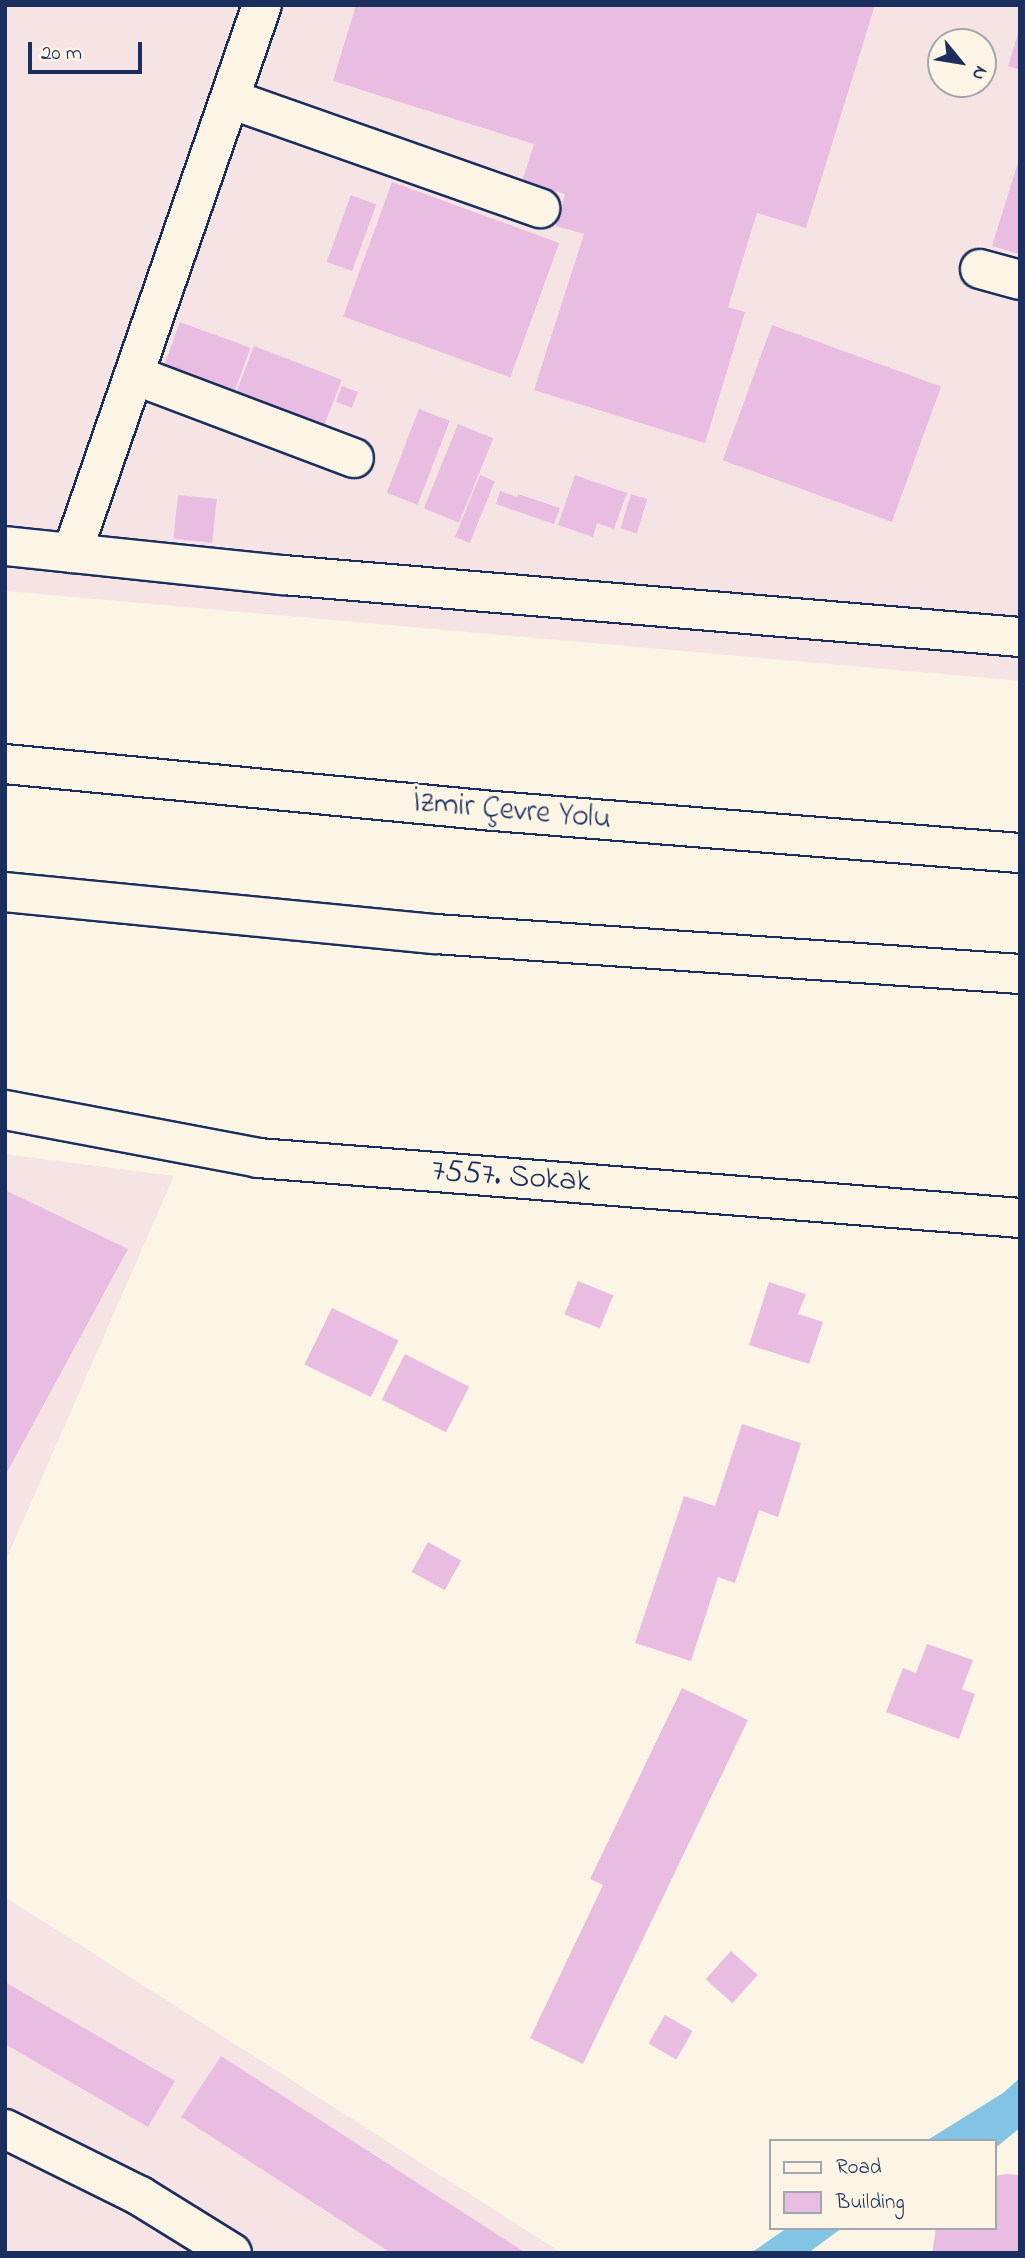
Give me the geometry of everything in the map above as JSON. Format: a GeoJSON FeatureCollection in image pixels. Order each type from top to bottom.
{"type":"FeatureCollection","features":[{"type":"Feature","properties":{"kind":"main road"},"geometry":{"type":"LineString","coordinates":[[72,553],[262,5]]}},
{"type":"Feature","properties":{"kind":"main road"},"geometry":{"type":"LineString","coordinates":[[230,99],[540,208]]}},
{"type":"Feature","properties":{"kind":"main road"},"geometry":{"type":"LineString","coordinates":[[980,269],[1020,280]]}},
{"type":"Feature","properties":{"kind":"main road"},"geometry":{"type":"LineString","coordinates":[[134,376],[354,458]]}},
{"type":"Feature","properties":{"kind":"main road"},"geometry":{"type":"LineString","coordinates":[[5,546],[283,575],[1020,637]]}},
{"type":"Feature","properties":{"kind":"main road","name":"İzmir Çevre Yolu"},"geometry":{"type":"LineString","coordinates":[[5,764],[494,811],[1020,853]]}},
{"type":"Feature","properties":{"kind":"main road"},"geometry":{"type":"LineString","coordinates":[[5,892],[435,934],[1020,974]]}},
{"type":"Feature","properties":{"kind":"main road","name":"7557. Sokak"},"geometry":{"type":"LineString","coordinates":[[5,1110],[258,1158],[1020,1218]]}},
{"type":"Feature","properties":{"kind":"main road"},"geometry":{"type":"LineString","coordinates":[[5,2129],[140,2196],[232,2253]]}},
{"type":"Feature","properties":{"kind":"shaded area"},"geometry":{"type":"Polygon","coordinates":[[[5,5],[1020,5],[1020,681],[5,591],[5,5]]]}},
{"type":"Feature","properties":{"kind":"shaded area"},"geometry":{"type":"Polygon","coordinates":[[[5,1154],[174,1176],[5,1562],[5,1154]]]}},
{"type":"Feature","properties":{"kind":"shaded area"},"geometry":{"type":"Polygon","coordinates":[[[5,1897],[562,2253],[5,2253],[5,1897]]]}},
{"type":"Feature","properties":{"kind":"water"},"geometry":{"type":"Polygon","coordinates":[[[1020,2078],[1020,2128],[997,2146],[997,2139],[929,2139],[1003,2093],[1020,2078]]]}},
{"type":"Feature","properties":{"kind":"water"},"geometry":{"type":"Polygon","coordinates":[[[784,2230],[839,2230],[808,2253],[751,2253],[784,2230]]]}},
{"type":"Feature","properties":{"kind":"building"},"geometry":{"type":"Polygon","coordinates":[[[356,5],[875,5],[806,228],[757,213],[728,307],[745,312],[705,443],[534,390],[584,234],[556,226],[565,194],[522,181],[534,144],[333,81],[356,5]]]}},
{"type":"Feature","properties":{"kind":"building"},"geometry":{"type":"Polygon","coordinates":[[[1020,30],[1020,70],[1008,66],[1020,30]]]}},
{"type":"Feature","properties":{"kind":"building"},"geometry":{"type":"Polygon","coordinates":[[[1020,159],[1020,254],[992,246],[1020,159]]]}},
{"type":"Feature","properties":{"kind":"building"},"geometry":{"type":"Polygon","coordinates":[[[392,182],[559,243],[510,377],[343,316],[392,182]]]}},
{"type":"Feature","properties":{"kind":"building"},"geometry":{"type":"Polygon","coordinates":[[[351,195],[376,204],[352,271],[327,262],[351,195]]]}},
{"type":"Feature","properties":{"kind":"building"},"geometry":{"type":"Polygon","coordinates":[[[180,322],[250,348],[233,395],[163,369],[180,322]]]}},
{"type":"Feature","properties":{"kind":"building"},"geometry":{"type":"Polygon","coordinates":[[[772,325],[941,387],[892,522],[723,460],[772,325]]]}},
{"type":"Feature","properties":{"kind":"building"},"geometry":{"type":"Polygon","coordinates":[[[254,346],[342,380],[323,429],[235,395],[254,346]]]}},
{"type":"Feature","properties":{"kind":"building"},"geometry":{"type":"Polygon","coordinates":[[[342,386],[358,392],[352,408],[336,402],[342,386]]]}},
{"type":"Feature","properties":{"kind":"building"},"geometry":{"type":"Polygon","coordinates":[[[419,409],[450,421],[418,505],[387,493],[419,409]]]}},
{"type":"Feature","properties":{"kind":"building"},"geometry":{"type":"Polygon","coordinates":[[[458,424],[493,438],[459,523],[424,508],[458,424]]]}},
{"type":"Feature","properties":{"kind":"building"},"geometry":{"type":"Polygon","coordinates":[[[480,475],[495,481],[470,543],[455,537],[480,475]]]}},
{"type":"Feature","properties":{"kind":"building"},"geometry":{"type":"Polygon","coordinates":[[[575,475],[627,493],[614,529],[597,523],[593,537],[558,525],[575,475]]]}},
{"type":"Feature","properties":{"kind":"building"},"geometry":{"type":"Polygon","coordinates":[[[500,491],[560,508],[554,524],[496,504],[500,491]]]}},
{"type":"Feature","properties":{"kind":"building"},"geometry":{"type":"Polygon","coordinates":[[[631,494],[647,499],[637,533],[620,528],[631,494]]]}},
{"type":"Feature","properties":{"kind":"building"},"geometry":{"type":"Polygon","coordinates":[[[178,495],[217,499],[212,543],[173,539],[178,495]]]}},
{"type":"Feature","properties":{"kind":"building"},"geometry":{"type":"Polygon","coordinates":[[[5,1190],[128,1249],[5,1476],[5,1190]]]}},
{"type":"Feature","properties":{"kind":"building"},"geometry":{"type":"Polygon","coordinates":[[[578,1281],[613,1295],[600,1329],[565,1314],[578,1281]]]}},
{"type":"Feature","properties":{"kind":"building"},"geometry":{"type":"Polygon","coordinates":[[[769,1282],[806,1294],[798,1314],[823,1322],[809,1364],[749,1345],[769,1282]]]}},
{"type":"Feature","properties":{"kind":"building"},"geometry":{"type":"Polygon","coordinates":[[[332,1308],[399,1340],[371,1397],[304,1365],[332,1308]]]}},
{"type":"Feature","properties":{"kind":"building"},"geometry":{"type":"Polygon","coordinates":[[[405,1354],[469,1387],[446,1432],[382,1399],[405,1354]]]}},
{"type":"Feature","properties":{"kind":"building"},"geometry":{"type":"Polygon","coordinates":[[[742,1424],[801,1443],[778,1517],[759,1510],[735,1583],[718,1577],[691,1661],[635,1643],[684,1496],[715,1506],[742,1424]]]}},
{"type":"Feature","properties":{"kind":"building"},"geometry":{"type":"Polygon","coordinates":[[[428,1542],[461,1560],[445,1590],[412,1572],[428,1542]]]}},
{"type":"Feature","properties":{"kind":"building"},"geometry":{"type":"Polygon","coordinates":[[[927,1644],[973,1660],[962,1689],[975,1694],[959,1739],[886,1712],[903,1668],[916,1673],[927,1644]]]}},
{"type":"Feature","properties":{"kind":"building"},"geometry":{"type":"Polygon","coordinates":[[[682,1688],[748,1720],[583,2064],[530,2038],[603,1885],[590,1879],[682,1688]]]}},
{"type":"Feature","properties":{"kind":"building"},"geometry":{"type":"Polygon","coordinates":[[[731,1951],[758,1975],[732,2003],[706,1979],[731,1951]]]}},
{"type":"Feature","properties":{"kind":"building"},"geometry":{"type":"Polygon","coordinates":[[[5,1982],[175,2081],[148,2127],[5,2044],[5,1982]]]}},
{"type":"Feature","properties":{"kind":"building"},"geometry":{"type":"Polygon","coordinates":[[[665,2015],[693,2031],[676,2060],[648,2044],[665,2015]]]}},
{"type":"Feature","properties":{"kind":"building"},"geometry":{"type":"Polygon","coordinates":[[[221,2056],[526,2253],[391,2253],[181,2117],[221,2056]]]}},
{"type":"Feature","properties":{"kind":"building"},"geometry":{"type":"Polygon","coordinates":[[[1020,2175],[1020,2253],[932,2253],[936,2230],[997,2230],[997,2176],[1020,2175]]]}}]}
